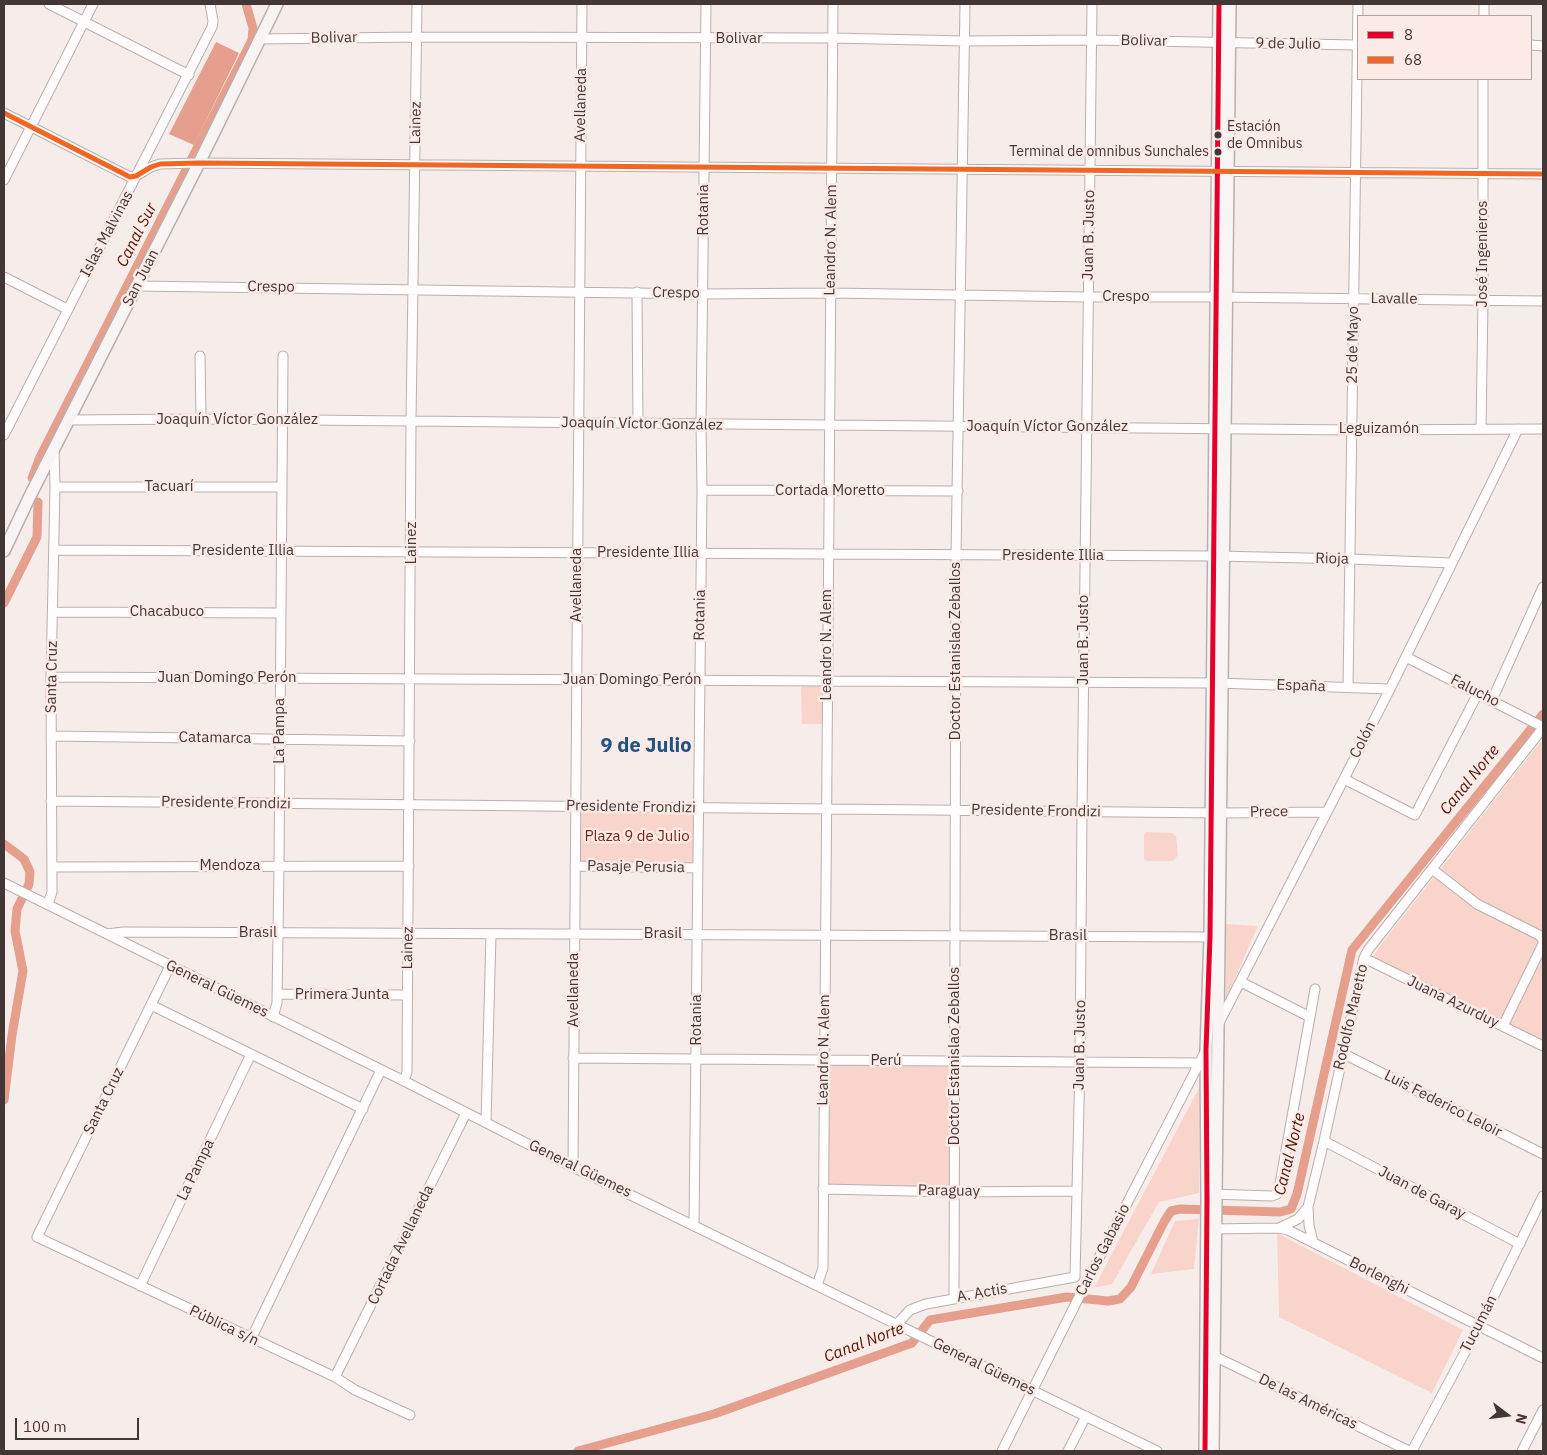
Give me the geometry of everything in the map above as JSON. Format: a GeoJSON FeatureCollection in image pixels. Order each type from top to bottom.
{"type":"FeatureCollection","features":[{"type":"Feature","properties":{"kind":"street"},"geometry":{"type":"LineString","coordinates":[[48,4],[189,75]]}},
{"type":"Feature","properties":{"kind":"street"},"geometry":{"type":"LineString","coordinates":[[4,180],[92,4]]}},
{"type":"Feature","properties":{"kind":"street","name":"Islas Malvinas"},"geometry":{"type":"LineString","coordinates":[[4,435],[212,27],[213,21],[210,4]]}},
{"type":"Feature","properties":{"kind":"street","name":"San Juan"},"geometry":{"type":"LineString","coordinates":[[4,551],[277,4]]}},
{"type":"Feature","properties":{"kind":"street","name":"Lainez"},"geometry":{"type":"LineString","coordinates":[[404,1081],[407,1072],[408,995],[417,4]]}},
{"type":"Feature","properties":{"kind":"street","name":"Avellaneda"},"geometry":{"type":"LineString","coordinates":[[573,1167],[582,4]]}},
{"type":"Feature","properties":{"kind":"street","name":"Rotania"},"geometry":{"type":"LineString","coordinates":[[694,1226],[702,490],[700,425],[704,294],[706,4]]}},
{"type":"Feature","properties":{"kind":"street","name":"Leandro N. Alem"},"geometry":{"type":"LineString","coordinates":[[817,1285],[822,1268],[823,1189],[833,4]]}},
{"type":"Feature","properties":{"kind":"street","name":"Doctor Estanislao Zeballos"},"geometry":{"type":"LineString","coordinates":[[954,1298],[957,427],[961,295],[965,4]]}},
{"type":"Feature","properties":{"kind":"street","name":"Juan B. Justo"},"geometry":{"type":"LineString","coordinates":[[1075,1277],[1080,1062],[1092,4]]}},
{"type":"Feature","properties":{"kind":"street"},"geometry":{"type":"LineString","coordinates":[[1219,4],[1224,42]]}},
{"type":"Feature","properties":{"kind":"street"},"geometry":{"type":"LineString","coordinates":[[1213,1451],[1210,1356],[1211,1224],[1217,1026],[1214,937],[1222,171],[1224,42],[1230,4]]}},
{"type":"Feature","properties":{"kind":"street","name":"Bolivar"},"geometry":{"type":"LineString","coordinates":[[259,39],[417,37],[832,38],[965,41],[1224,42]]}},
{"type":"Feature","properties":{"kind":"street","name":"9 de Julio"},"geometry":{"type":"LineString","coordinates":[[1224,42],[1357,45]]}},
{"type":"Feature","properties":{"kind":"street","name":"25 de Mayo"},"geometry":{"type":"LineString","coordinates":[[1348,687],[1357,80]]}},
{"type":"Feature","properties":{"kind":"street","name":"José Ingenieros"},"geometry":{"type":"LineString","coordinates":[[1481,429],[1483,80]]}},
{"type":"Feature","properties":{"kind":"street"},"geometry":{"type":"LineString","coordinates":[[4,113],[130,177],[136,176],[150,167],[164,164],[199,163],[1543,174]]}},
{"type":"Feature","properties":{"kind":"street"},"geometry":{"type":"LineString","coordinates":[[150,150],[154,160],[164,164]]}},
{"type":"Feature","properties":{"kind":"street"},"geometry":{"type":"LineString","coordinates":[[4,277],[68,309]]}},
{"type":"Feature","properties":{"kind":"street","name":"Crespo"},"geometry":{"type":"LineString","coordinates":[[137,286],[704,294],[830,293],[1088,298],[1221,297]]}},
{"type":"Feature","properties":{"kind":"street"},"geometry":{"type":"LineString","coordinates":[[637,292],[638,424]]}},
{"type":"Feature","properties":{"kind":"street","name":"Lavalle"},"geometry":{"type":"LineString","coordinates":[[1221,297],[1543,301]]}},
{"type":"Feature","properties":{"kind":"street"},"geometry":{"type":"LineString","coordinates":[[200,356],[201,419]]}},
{"type":"Feature","properties":{"kind":"street","name":"La Pampa"},"geometry":{"type":"LineString","coordinates":[[273,1017],[277,1003],[283,356]]}},
{"type":"Feature","properties":{"kind":"street","name":"Joaquín Víctor González"},"geometry":{"type":"LineString","coordinates":[[69,420],[201,419],[700,425],[1220,428]]}},
{"type":"Feature","properties":{"kind":"street","name":"Leguizamón"},"geometry":{"type":"LineString","coordinates":[[1220,428],[1352,430],[1543,429]]}},
{"type":"Feature","properties":{"kind":"street","name":"Colón"},"geometry":{"type":"LineString","coordinates":[[1206,1050],[1390,689],[1518,429]]}},
{"type":"Feature","properties":{"kind":"street","name":"Santa Cruz"},"geometry":{"type":"LineString","coordinates":[[48,904],[52,892],[51,677],[54,450]]}},
{"type":"Feature","properties":{"kind":"street","name":"Tacuarí"},"geometry":{"type":"LineString","coordinates":[[55,486],[282,487]]}},
{"type":"Feature","properties":{"kind":"street","name":"Cortada Moretto"},"geometry":{"type":"LineString","coordinates":[[702,490],[958,491]]}},
{"type":"Feature","properties":{"kind":"street","name":"Presidente Illia"},"geometry":{"type":"LineString","coordinates":[[54,550],[1218,557]]}},
{"type":"Feature","properties":{"kind":"street","name":"Rioja"},"geometry":{"type":"LineString","coordinates":[[1218,557],[1452,563]]}},
{"type":"Feature","properties":{"kind":"street"},"geometry":{"type":"LineString","coordinates":[[1492,700],[1543,587]]}},
{"type":"Feature","properties":{"kind":"street","name":"Chacabuco"},"geometry":{"type":"LineString","coordinates":[[53,612],[281,613]]}},
{"type":"Feature","properties":{"kind":"street","name":"Falucho"},"geometry":{"type":"LineString","coordinates":[[1406,657],[1543,727]]}},
{"type":"Feature","properties":{"kind":"street","name":"Juan Domingo Perón"},"geometry":{"type":"LineString","coordinates":[[51,677],[1217,683]]}},
{"type":"Feature","properties":{"kind":"street","name":"España"},"geometry":{"type":"LineString","coordinates":[[1217,683],[1390,689]]}},
{"type":"Feature","properties":{"kind":"street"},"geometry":{"type":"LineString","coordinates":[[1344,779],[1415,815],[1478,693]]}},
{"type":"Feature","properties":{"kind":"street","name":"Rodolfo Maretto"},"geometry":{"type":"LineString","coordinates":[[1313,1242],[1308,1225],[1308,1207],[1364,958],[1543,727]]}},
{"type":"Feature","properties":{"kind":"street","name":"Catamarca"},"geometry":{"type":"LineString","coordinates":[[51,736],[410,741]]}},
{"type":"Feature","properties":{"kind":"street","name":"Presidente Frondizi"},"geometry":{"type":"LineString","coordinates":[[52,801],[1216,813]]}},
{"type":"Feature","properties":{"kind":"street","name":"Prece"},"geometry":{"type":"LineString","coordinates":[[1216,813],[1327,812]]}},
{"type":"Feature","properties":{"kind":"street","name":"Mendoza"},"geometry":{"type":"LineString","coordinates":[[52,867],[409,866]]}},
{"type":"Feature","properties":{"kind":"street","name":"Pasaje Perusia"},"geometry":{"type":"LineString","coordinates":[[575,866],[698,868]]}},
{"type":"Feature","properties":{"kind":"street"},"geometry":{"type":"LineString","coordinates":[[1432,869],[1477,904],[1543,938],[1543,944],[1503,1026]]}},
{"type":"Feature","properties":{"kind":"street","name":"General Güemes"},"geometry":{"type":"LineString","coordinates":[[4,883],[573,1167],[1158,1451]]}},
{"type":"Feature","properties":{"kind":"street","name":"Brasil"},"geometry":{"type":"LineString","coordinates":[[107,934],[123,932],[1214,937]]}},
{"type":"Feature","properties":{"kind":"street"},"geometry":{"type":"LineString","coordinates":[[486,1122],[491,934]]}},
{"type":"Feature","properties":{"kind":"street"},"geometry":{"type":"LineString","coordinates":[[1212,1197],[1206,1050],[1214,937]]}},
{"type":"Feature","properties":{"kind":"street","name":"Juana Azurduy"},"geometry":{"type":"LineString","coordinates":[[1364,958],[1543,1046]]}},
{"type":"Feature","properties":{"kind":"street","name":"Santa Cruz"},"geometry":{"type":"LineString","coordinates":[[37,1237],[170,966]]}},
{"type":"Feature","properties":{"kind":"street"},"geometry":{"type":"LineString","coordinates":[[1240,982],[1310,1017]]}},
{"type":"Feature","properties":{"kind":"street"},"geometry":{"type":"LineString","coordinates":[[1212,1197],[1272,1196],[1277,1194],[1315,989]]}},
{"type":"Feature","properties":{"kind":"street","name":"Primera Junta"},"geometry":{"type":"LineString","coordinates":[[277,994],[408,995]]}},
{"type":"Feature","properties":{"kind":"street"},"geometry":{"type":"LineString","coordinates":[[151,1005],[363,1109]]}},
{"type":"Feature","properties":{"kind":"street","name":"Carlos Gabasio"},"geometry":{"type":"LineString","coordinates":[[1002,1451],[1206,1050]]}},
{"type":"Feature","properties":{"kind":"street","name":"Luis Federico Leloir"},"geometry":{"type":"LineString","coordinates":[[1342,1053],[1543,1154]]}},
{"type":"Feature","properties":{"kind":"street","name":"La Pampa"},"geometry":{"type":"LineString","coordinates":[[140,1286],[251,1054]]}},
{"type":"Feature","properties":{"kind":"street","name":"Perú"},"geometry":{"type":"LineString","coordinates":[[573,1058],[1200,1063]]}},
{"type":"Feature","properties":{"kind":"street"},"geometry":{"type":"LineString","coordinates":[[251,1339],[381,1070]]}},
{"type":"Feature","properties":{"kind":"street","name":"Cortada Avellaneda"},"geometry":{"type":"LineString","coordinates":[[335,1377],[466,1113]]}},
{"type":"Feature","properties":{"kind":"street","name":"Juan de Garay"},"geometry":{"type":"LineString","coordinates":[[1324,1141],[1520,1244]]}},
{"type":"Feature","properties":{"kind":"street","name":"Paraguay"},"geometry":{"type":"LineString","coordinates":[[823,1189],[954,1192],[1076,1191]]}},
{"type":"Feature","properties":{"kind":"street","name":"Tucumán"},"geometry":{"type":"LineString","coordinates":[[1411,1451],[1479,1326],[1543,1196]]}},
{"type":"Feature","properties":{"kind":"street"},"geometry":{"type":"LineString","coordinates":[[1279,1228],[1298,1219],[1308,1207]]}},
{"type":"Feature","properties":{"kind":"street","name":"Borlenghi"},"geometry":{"type":"LineString","coordinates":[[1211,1224],[1279,1228],[1294,1232],[1543,1358]]}},
{"type":"Feature","properties":{"kind":"street","name":"Pública s/n"},"geometry":{"type":"LineString","coordinates":[[37,1237],[335,1377],[355,1390],[410,1415]]}},
{"type":"Feature","properties":{"kind":"street"},"geometry":{"type":"LineString","coordinates":[[1075,1277],[1086,1284]]}},
{"type":"Feature","properties":{"kind":"street","name":"A. Actis"},"geometry":{"type":"LineString","coordinates":[[896,1325],[910,1310],[926,1304],[1075,1277]]}},
{"type":"Feature","properties":{"kind":"street"},"geometry":{"type":"LineString","coordinates":[[1205,1451],[1210,1356]]}},
{"type":"Feature","properties":{"kind":"street","name":"De las Américas"},"geometry":{"type":"LineString","coordinates":[[1210,1356],[1411,1451]]}},
{"type":"Feature","properties":{"kind":"street"},"geometry":{"type":"LineString","coordinates":[[1522,1451],[1543,1410]]}},
{"type":"Feature","properties":{"kind":"street"},"geometry":{"type":"LineString","coordinates":[[1068,1451],[1086,1416]]}},
{"type":"Feature","properties":{"kind":"green space"},"geometry":{"type":"Polygon","coordinates":[[[801,686],[822,686],[823,724],[802,724],[801,686]]]}},
{"type":"Feature","properties":{"kind":"green space"},"geometry":{"type":"Polygon","coordinates":[[[1540,742],[1543,744],[1543,1044],[1371,960],[1540,742]]]}},
{"type":"Feature","properties":{"kind":"green space","name":"Plaza 9 de Julio"},"geometry":{"type":"Polygon","coordinates":[[[575,806],[699,808],[698,868],[575,866],[575,806]]]}},
{"type":"Feature","properties":{"kind":"green space"},"geometry":{"type":"Polygon","coordinates":[[[1146,832],[1172,833],[1176,836],[1178,855],[1173,861],[1147,861],[1144,859],[1144,835],[1146,832]]]}},
{"type":"Feature","properties":{"kind":"green space"},"geometry":{"type":"Polygon","coordinates":[[[1226,924],[1258,926],[1226,998],[1226,924]]]}},
{"type":"Feature","properties":{"kind":"green space"},"geometry":{"type":"Polygon","coordinates":[[[824,1060],[955,1061],[955,1192],[823,1189],[824,1060]]]}},
{"type":"Feature","properties":{"kind":"green space"},"geometry":{"type":"Polygon","coordinates":[[[1200,1086],[1199,1193],[1159,1202],[1112,1284],[1094,1288],[1200,1086]]]}},
{"type":"Feature","properties":{"kind":"green space"},"geometry":{"type":"Polygon","coordinates":[[[1199,1219],[1194,1269],[1151,1274],[1175,1221],[1199,1219]]]}},
{"type":"Feature","properties":{"kind":"green space"},"geometry":{"type":"Polygon","coordinates":[[[1277,1233],[1463,1330],[1432,1393],[1279,1317],[1277,1233]]]}},
{"type":"Feature","properties":{"kind":"shaded area"},"geometry":{"type":"Polygon","coordinates":[[[216,42],[239,53],[194,145],[169,134],[216,42]]]}},
{"type":"Feature","properties":{"kind":"waterway","name":"Canal Sur"},"geometry":{"type":"LineString","coordinates":[[32,478],[40,457],[252,40],[253,28],[246,4]]}},
{"type":"Feature","properties":{"kind":"waterway","name":"Canal Sur"},"geometry":{"type":"LineString","coordinates":[[4,603],[37,537],[38,502]]}},
{"type":"Feature","properties":{"kind":"waterway","name":"Canal Norte"},"geometry":{"type":"LineString","coordinates":[[578,1451],[714,1414],[912,1343],[930,1320],[1067,1297],[1108,1301],[1120,1299],[1131,1287],[1171,1211],[1180,1209],[1280,1212],[1291,1209],[1297,1194],[1352,950],[1543,714]]}},
{"type":"Feature","properties":{"kind":"waterway","name":"Canal Sur"},"geometry":{"type":"LineString","coordinates":[[4,844],[24,859],[30,872],[29,884],[17,909],[15,931],[23,971],[12,1035],[4,1100]]}},
{"type":"Feature","properties":{"kind":"transit line","name":"8"},"geometry":{"type":"LineString","coordinates":[[1205,1451],[1206,1050],[1210,937],[1219,4]]}},
{"type":"Feature","properties":{"kind":"transit line","name":"68"},"geometry":{"type":"LineString","coordinates":[[4,113],[130,177],[160,164],[199,163],[1543,174]]}},
{"type":"Feature","properties":{"kind":"place","name":"Estación de Omnibus"},"geometry":{"type":"Point","coordinates":[1218,135]}},
{"type":"Feature","properties":{"kind":"place","name":"Terminal de omnibus Sunchales"},"geometry":{"type":"Point","coordinates":[1218,152]}},
{"type":"Feature","properties":{"kind":"district","name":"9 de Julio"},"geometry":{"type":"Point","coordinates":[646,746]}}]}
